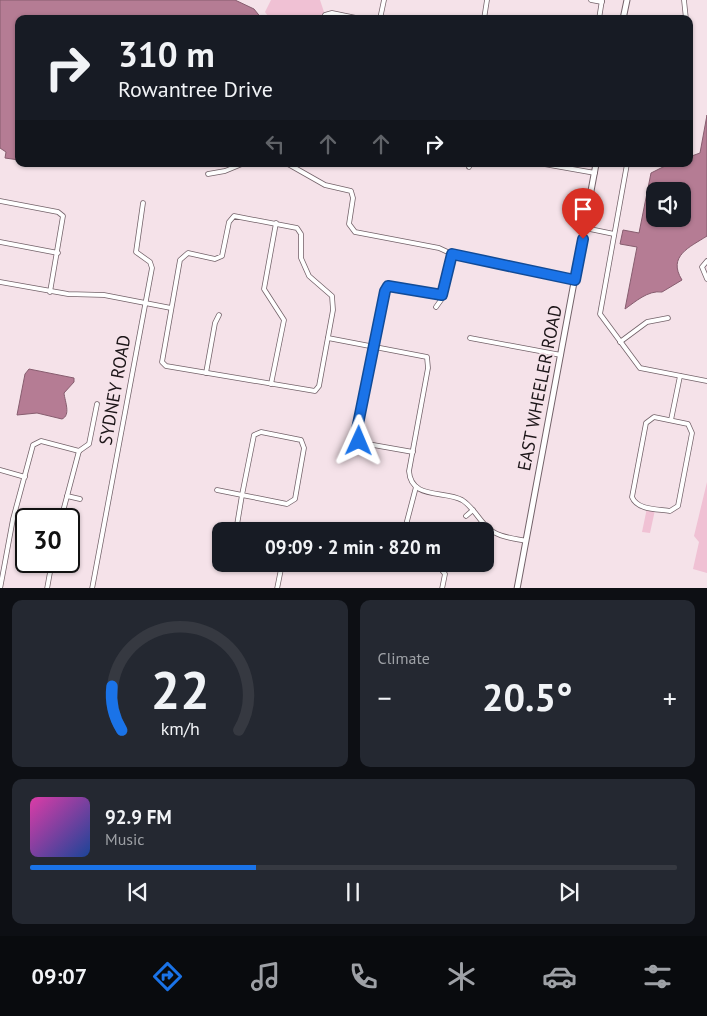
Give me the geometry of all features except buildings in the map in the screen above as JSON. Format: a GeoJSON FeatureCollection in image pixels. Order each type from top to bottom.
{"type":"FeatureCollection","features":[{"type":"Feature","properties":{"kind":"street"},"geometry":{"type":"LineString","coordinates":[[381,15],[384,0]]}},
{"type":"Feature","properties":{"kind":"street"},"geometry":{"type":"LineString","coordinates":[[485,15],[487,0]]}},
{"type":"Feature","properties":{"kind":"street"},"geometry":{"type":"LineString","coordinates":[[591,0],[602,1],[600,15]]}},
{"type":"Feature","properties":{"kind":"street"},"geometry":{"type":"LineString","coordinates":[[624,15],[627,0]]}},
{"type":"Feature","properties":{"kind":"street"},"geometry":{"type":"LineString","coordinates":[[684,0],[686,15]]}},
{"type":"Feature","properties":{"kind":"street"},"geometry":{"type":"LineString","coordinates":[[326,15],[332,13],[342,15]]}},
{"type":"Feature","properties":{"kind":"street"},"geometry":{"type":"LineString","coordinates":[[208,174],[235,167]]}},
{"type":"Feature","properties":{"kind":"street"},"geometry":{"type":"LineString","coordinates":[[293,167],[325,185],[351,191],[353,198],[349,224],[355,232],[439,248],[452,254],[575,280]]}},
{"type":"Feature","properties":{"kind":"street"},"geometry":{"type":"LineString","coordinates":[[561,167],[595,173]]}},
{"type":"Feature","properties":{"kind":"street","name":"EAST WHEELER ROAD"},"geometry":{"type":"LineString","coordinates":[[517,588],[596,167]]}},
{"type":"Feature","properties":{"kind":"street"},"geometry":{"type":"LineString","coordinates":[[626,167],[600,314],[640,368],[707,381]]}},
{"type":"Feature","properties":{"kind":"street"},"geometry":{"type":"LineString","coordinates":[[0,201],[58,212],[63,216],[50,292]]}},
{"type":"Feature","properties":{"kind":"street","name":"SYDNEY ROAD"},"geometry":{"type":"LineString","coordinates":[[92,588],[152,268],[150,262],[136,252],[143,203]]}},
{"type":"Feature","properties":{"kind":"street"},"geometry":{"type":"LineString","coordinates":[[234,216],[276,223],[300,230],[301,258],[309,276],[332,296],[333,310],[319,386],[315,391],[166,366],[162,362],[180,260],[185,254],[220,258],[224,253],[230,222],[234,216]]}},
{"type":"Feature","properties":{"kind":"street"},"geometry":{"type":"LineString","coordinates":[[271,384],[284,320],[264,289],[276,223]]}},
{"type":"Feature","properties":{"kind":"street"},"geometry":{"type":"LineString","coordinates":[[585,228],[614,234]]}},
{"type":"Feature","properties":{"kind":"street"},"geometry":{"type":"LineString","coordinates":[[0,242],[58,253]]}},
{"type":"Feature","properties":{"kind":"street"},"geometry":{"type":"LineString","coordinates":[[436,307],[442,295],[452,254]]}},
{"type":"Feature","properties":{"kind":"street"},"geometry":{"type":"LineString","coordinates":[[707,261],[702,267],[707,279]]}},
{"type":"Feature","properties":{"kind":"street"},"geometry":{"type":"LineString","coordinates":[[0,282],[50,292],[104,295],[171,308]]}},
{"type":"Feature","properties":{"kind":"street"},"geometry":{"type":"LineString","coordinates":[[413,452],[362,443],[357,438],[373,346],[385,291],[388,286],[442,295]]}},
{"type":"Feature","properties":{"kind":"street"},"geometry":{"type":"LineString","coordinates":[[206,373],[215,323],[219,315]]}},
{"type":"Feature","properties":{"kind":"street"},"geometry":{"type":"LineString","coordinates":[[620,342],[647,322],[668,318]]}},
{"type":"Feature","properties":{"kind":"street"},"geometry":{"type":"LineString","coordinates":[[328,338],[427,358],[429,361],[410,477],[416,487],[426,492],[460,498],[486,526],[497,534],[526,541]]}},
{"type":"Feature","properties":{"kind":"street"},"geometry":{"type":"LineString","coordinates":[[470,338],[561,354]]}},
{"type":"Feature","properties":{"kind":"street"},"geometry":{"type":"LineString","coordinates":[[672,420],[680,376]]}},
{"type":"Feature","properties":{"kind":"street"},"geometry":{"type":"LineString","coordinates":[[64,508],[79,451],[89,444],[97,404]]}},
{"type":"Feature","properties":{"kind":"street"},"geometry":{"type":"LineString","coordinates":[[654,417],[672,420],[688,424],[692,432],[678,506],[670,511],[639,506],[634,503],[632,497],[646,423],[654,417]]}},
{"type":"Feature","properties":{"kind":"street"},"geometry":{"type":"LineString","coordinates":[[217,490],[242,495],[287,504],[295,499],[304,448],[301,440],[261,432],[254,435],[242,495],[238,522]]}},
{"type":"Feature","properties":{"kind":"street"},"geometry":{"type":"LineString","coordinates":[[0,588],[13,518],[33,445],[37,442],[79,451]]}},
{"type":"Feature","properties":{"kind":"street"},"geometry":{"type":"LineString","coordinates":[[0,470],[25,477]]}},
{"type":"Feature","properties":{"kind":"street"},"geometry":{"type":"LineString","coordinates":[[407,522],[416,487]]}},
{"type":"Feature","properties":{"kind":"street"},"geometry":{"type":"LineString","coordinates":[[67,496],[80,499]]}},
{"type":"Feature","properties":{"kind":"street"},"geometry":{"type":"LineString","coordinates":[[466,516],[473,510]]}},
{"type":"Feature","properties":{"kind":"street"},"geometry":{"type":"LineString","coordinates":[[277,588],[280,572]]}},
{"type":"Feature","properties":{"kind":"street"},"geometry":{"type":"LineString","coordinates":[[442,588],[445,574],[443,572]]}},
{"type":"Feature","properties":{"kind":"street"},"geometry":{"type":"LineString","coordinates":[[47,588],[50,573]]}},
{"type":"Feature","properties":{"kind":"shaded area"},"geometry":{"type":"Polygon","coordinates":[[[0,0],[235,0],[254,9],[259,15],[15,15],[15,159],[5,158],[6,152],[0,148],[0,0]]]}},
{"type":"Feature","properties":{"kind":"shaded area"},"geometry":{"type":"Polygon","coordinates":[[[271,0],[320,0],[324,12],[323,15],[267,15],[265,12],[271,0]]]}},
{"type":"Feature","properties":{"kind":"shaded area"},"geometry":{"type":"Polygon","coordinates":[[[707,115],[707,236],[688,248],[679,258],[677,265],[682,280],[662,292],[652,293],[637,300],[625,309],[637,247],[620,244],[623,230],[639,233],[646,198],[646,227],[691,227],[691,182],[649,182],[651,173],[663,167],[693,167],[693,156],[700,153],[707,115]]]}},
{"type":"Feature","properties":{"kind":"shaded area"},"geometry":{"type":"Polygon","coordinates":[[[29,369],[74,378],[74,382],[64,393],[67,408],[65,417],[62,419],[37,413],[17,415],[25,374],[29,369]]]}},
{"type":"Feature","properties":{"kind":"shaded area"},"geometry":{"type":"Polygon","coordinates":[[[707,482],[707,573],[693,569],[699,542],[694,536],[707,482]]]}},
{"type":"Feature","properties":{"kind":"shaded area"},"geometry":{"type":"Polygon","coordinates":[[[647,508],[655,510],[650,533],[642,532],[647,508]]]}},
{"type":"Feature","properties":{"kind":"route"},"geometry":{"type":"LineString","coordinates":[[359,441],[356,434],[369,364],[385,291],[388,286],[442,295],[448,263],[452,254],[575,280],[583,239]]}}]}
